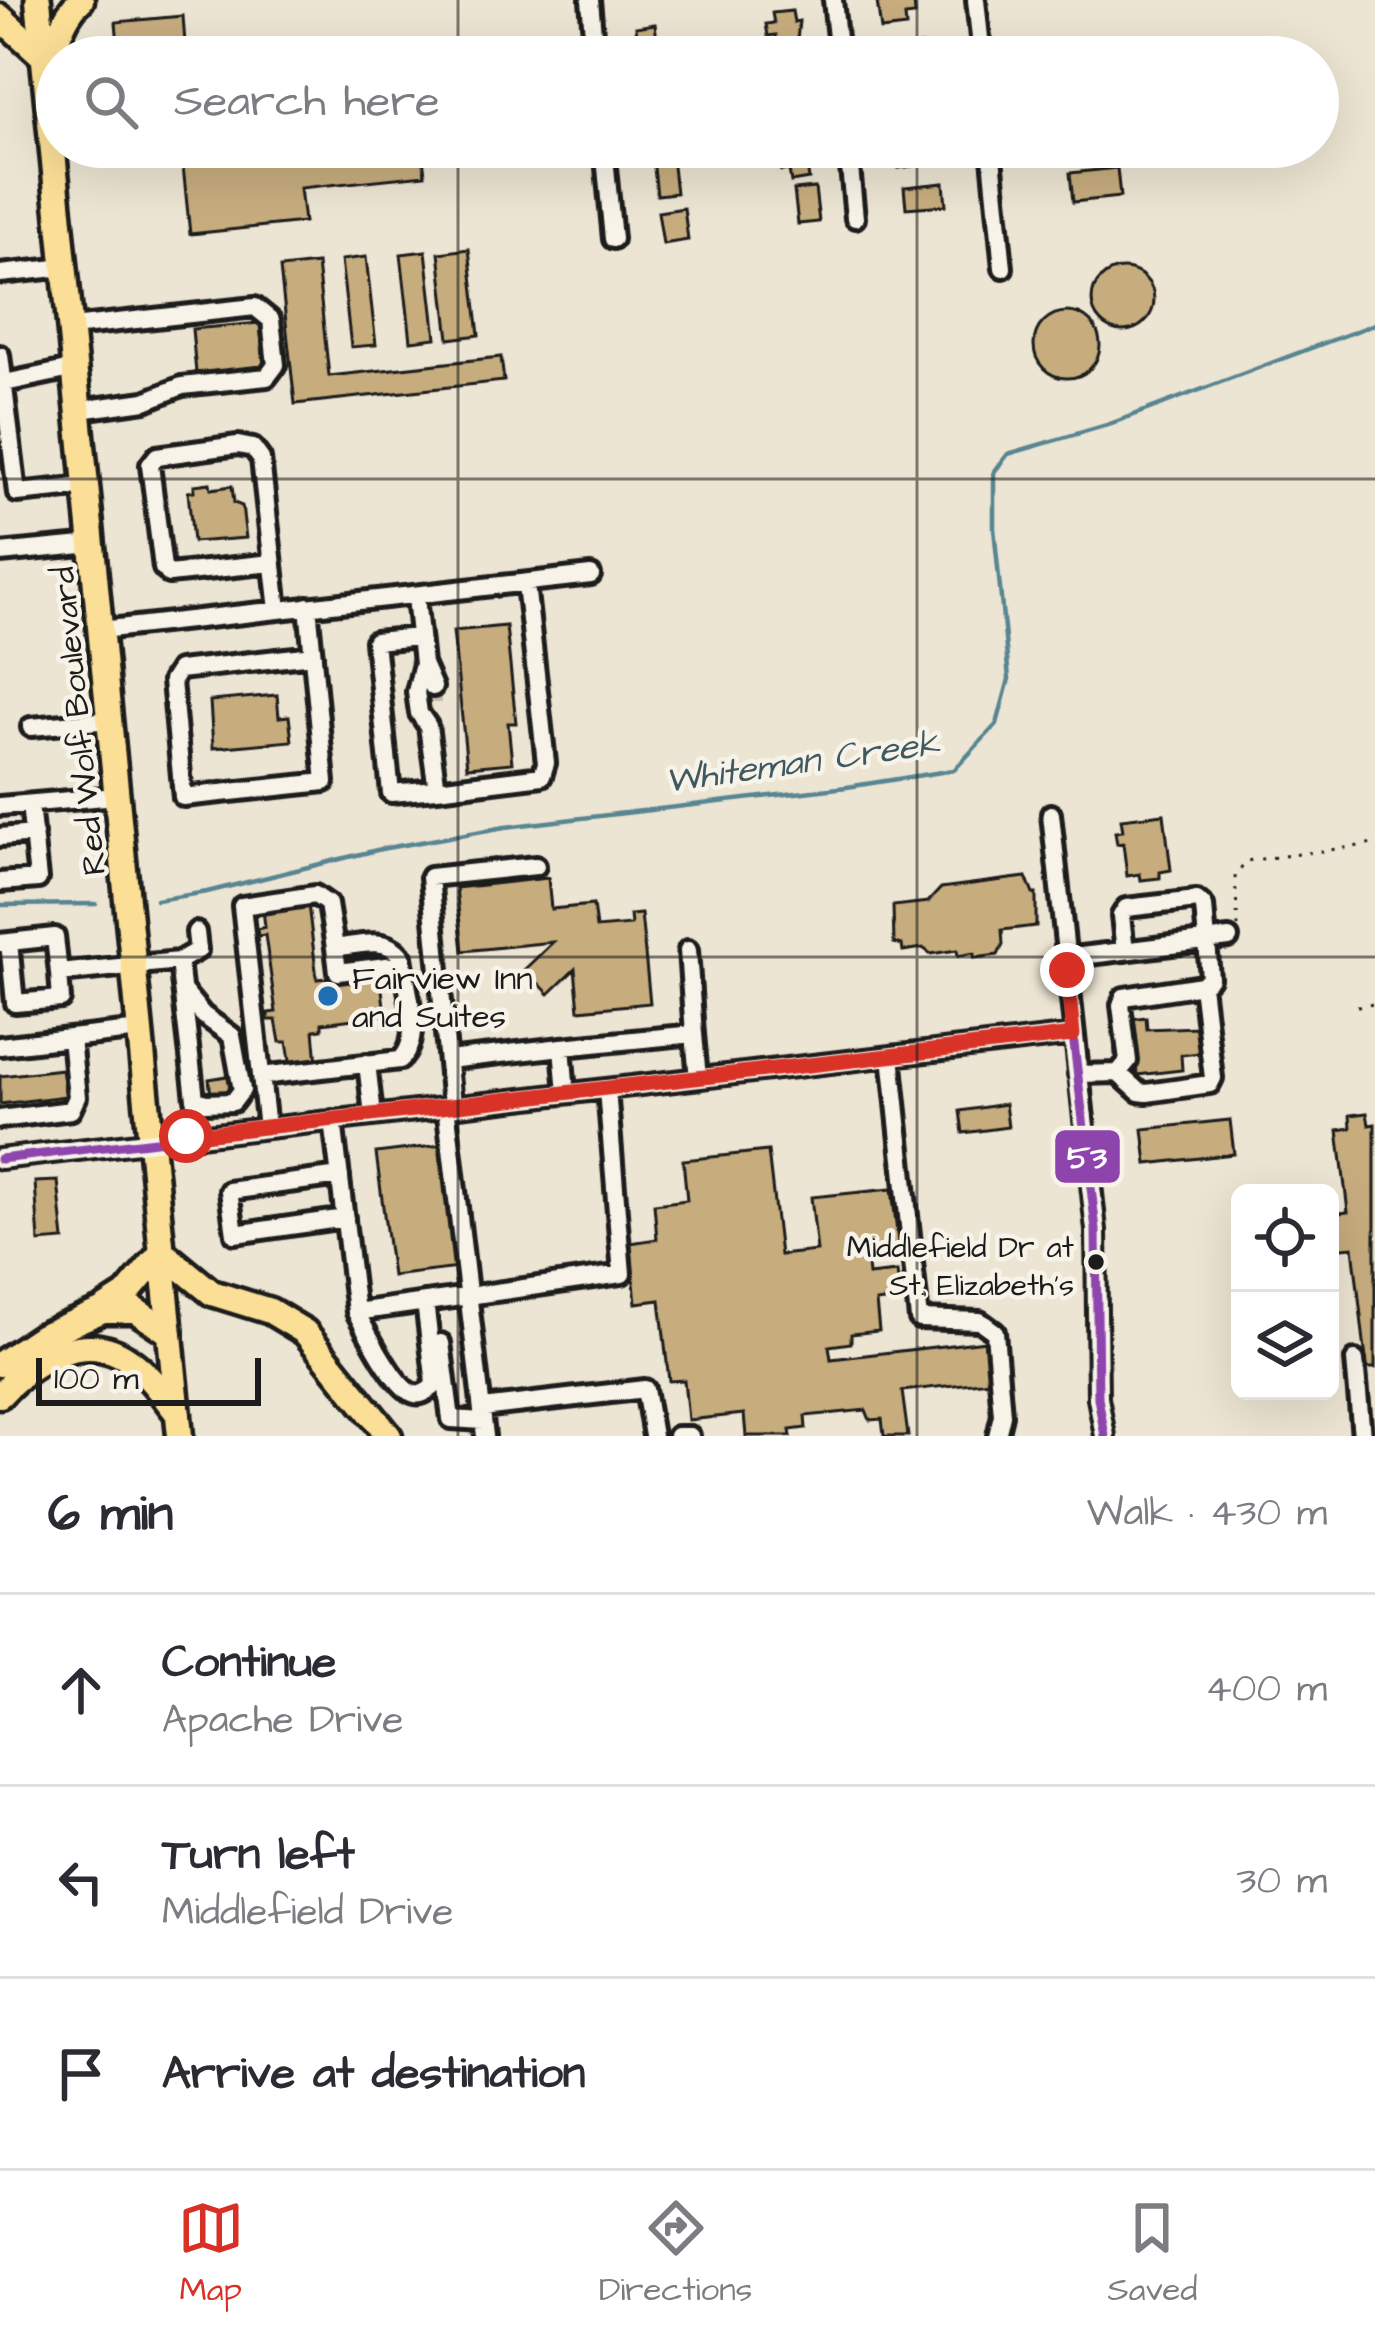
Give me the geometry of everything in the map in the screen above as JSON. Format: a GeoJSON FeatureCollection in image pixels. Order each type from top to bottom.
{"type":"FeatureCollection","features":[{"type":"Feature","properties":{"kind":"highway","name":"Red Wolf Boulevard"},"geometry":{"type":"LineString","coordinates":[[38,0],[42,36]]}},
{"type":"Feature","properties":{"kind":"highway"},"geometry":{"type":"LineString","coordinates":[[57,36],[62,21],[81,0]]}},
{"type":"Feature","properties":{"kind":"highway"},"geometry":{"type":"LineString","coordinates":[[0,17],[36,50]]}},
{"type":"Feature","properties":{"kind":"highway","name":"Red Wolf Boulevard"},"geometry":{"type":"LineString","coordinates":[[56,168],[179,1425]]}},
{"type":"Feature","properties":{"kind":"highway"},"geometry":{"type":"LineString","coordinates":[[0,1364],[41,1336],[126,1295],[163,1252],[212,1293],[270,1311],[305,1332],[389,1436]]}},
{"type":"Feature","properties":{"kind":"highway"},"geometry":{"type":"LineString","coordinates":[[101,1311],[135,1310],[170,1333]]}},
{"type":"Feature","properties":{"kind":"highway"},"geometry":{"type":"LineString","coordinates":[[0,1395],[45,1360],[77,1347],[96,1347],[139,1368],[179,1425]]}},
{"type":"Feature","properties":{"kind":"street"},"geometry":{"type":"LineString","coordinates":[[590,0],[593,36]]}},
{"type":"Feature","properties":{"kind":"street"},"geometry":{"type":"LineString","coordinates":[[833,0],[836,36]]}},
{"type":"Feature","properties":{"kind":"street"},"geometry":{"type":"LineString","coordinates":[[976,0],[980,36]]}},
{"type":"Feature","properties":{"kind":"street"},"geometry":{"type":"LineString","coordinates":[[606,168],[613,239]]}},
{"type":"Feature","properties":{"kind":"street"},"geometry":{"type":"LineString","coordinates":[[850,168],[855,218]]}},
{"type":"Feature","properties":{"kind":"street"},"geometry":{"type":"LineString","coordinates":[[993,168],[1003,268]]}},
{"type":"Feature","properties":{"kind":"street"},"geometry":{"type":"LineString","coordinates":[[0,274],[66,267]]}},
{"type":"Feature","properties":{"kind":"street"},"geometry":{"type":"LineString","coordinates":[[72,327],[255,308],[271,320],[276,365],[267,376],[182,386],[145,401],[80,410]]}},
{"type":"Feature","properties":{"kind":"street"},"geometry":{"type":"LineString","coordinates":[[0,355],[16,494],[87,486]]}},
{"type":"Feature","properties":{"kind":"street"},"geometry":{"type":"LineString","coordinates":[[2,384],[76,368]]}},
{"type":"Feature","properties":{"kind":"street"},"geometry":{"type":"LineString","coordinates":[[272,563],[169,574],[163,568],[150,465],[157,456],[238,445],[253,448],[261,459],[278,610]]}},
{"type":"Feature","properties":{"kind":"street"},"geometry":{"type":"LineString","coordinates":[[0,553],[93,544]]}},
{"type":"Feature","properties":{"kind":"street"},"geometry":{"type":"LineString","coordinates":[[101,630],[591,575]]}},
{"type":"Feature","properties":{"kind":"street"},"geometry":{"type":"LineString","coordinates":[[419,637],[375,640],[391,794],[542,776],[546,763],[526,584]]}},
{"type":"Feature","properties":{"kind":"street"},"geometry":{"type":"LineString","coordinates":[[416,597],[423,664],[433,696],[428,726],[437,789]]}},
{"type":"Feature","properties":{"kind":"street"},"geometry":{"type":"LineString","coordinates":[[308,607],[313,655],[325,782],[183,797],[172,681],[179,670],[313,655]]}},
{"type":"Feature","properties":{"kind":"street"},"geometry":{"type":"LineString","coordinates":[[423,664],[416,692],[419,713],[428,726]]}},
{"type":"Feature","properties":{"kind":"street"},"geometry":{"type":"LineString","coordinates":[[31,728],[110,720]]}},
{"type":"Feature","properties":{"kind":"street"},"geometry":{"type":"LineString","coordinates":[[0,806],[117,796]]}},
{"type":"Feature","properties":{"kind":"street"},"geometry":{"type":"LineString","coordinates":[[0,882],[38,879],[31,804]]}},
{"type":"Feature","properties":{"kind":"street"},"geometry":{"type":"LineString","coordinates":[[1051,814],[1096,1230],[1098,1398],[1105,1436]]}},
{"type":"Feature","properties":{"kind":"street"},"geometry":{"type":"LineString","coordinates":[[0,837],[34,834]]}},
{"type":"Feature","properties":{"kind":"street"},"geometry":{"type":"LineString","coordinates":[[483,1422],[430,878],[536,866]]}},
{"type":"Feature","properties":{"kind":"street"},"geometry":{"type":"LineString","coordinates":[[261,1076],[400,1060],[410,1051],[403,964],[397,949],[383,942],[335,948],[328,904],[315,895],[242,905],[261,1076],[267,1128]]}},
{"type":"Feature","properties":{"kind":"street"},"geometry":{"type":"LineString","coordinates":[[1118,1073],[1147,1094],[1210,1084],[1213,1078],[1202,985],[1212,970],[1204,906],[1197,900],[1126,908],[1120,916],[1125,951]]}},
{"type":"Feature","properties":{"kind":"street"},"geometry":{"type":"LineString","coordinates":[[59,973],[179,962],[198,950],[196,932]]}},
{"type":"Feature","properties":{"kind":"street"},"geometry":{"type":"LineString","coordinates":[[56,937],[59,973],[62,999],[15,1003],[4,942],[56,937]]}},
{"type":"Feature","properties":{"kind":"street"},"geometry":{"type":"LineString","coordinates":[[1065,958],[1229,938]]}},
{"type":"Feature","properties":{"kind":"street"},"geometry":{"type":"LineString","coordinates":[[688,950],[698,1079]]}},
{"type":"Feature","properties":{"kind":"street"},"geometry":{"type":"LineString","coordinates":[[179,962],[195,1099],[233,1102],[242,1090],[232,1036],[203,1015],[184,992]]}},
{"type":"Feature","properties":{"kind":"street"},"geometry":{"type":"LineString","coordinates":[[1078,1074],[1118,1073],[1128,1061],[1124,998],[1202,985]]}},
{"type":"Feature","properties":{"kind":"street"},"geometry":{"type":"LineString","coordinates":[[0,1050],[140,1030]]}},
{"type":"Feature","properties":{"kind":"street"},"geometry":{"type":"LineString","coordinates":[[448,1060],[694,1034]]}},
{"type":"Feature","properties":{"kind":"street"},"geometry":{"type":"LineString","coordinates":[[0,1159],[1073,1035]]}},
{"type":"Feature","properties":{"kind":"street"},"geometry":{"type":"LineString","coordinates":[[0,1119],[71,1110],[77,1097],[71,1038]]}},
{"type":"Feature","properties":{"kind":"street"},"geometry":{"type":"LineString","coordinates":[[562,1047],[566,1093]]}},
{"type":"Feature","properties":{"kind":"street"},"geometry":{"type":"LineString","coordinates":[[891,1056],[919,1319],[980,1321],[995,1332],[1003,1415],[997,1436]]}},
{"type":"Feature","properties":{"kind":"street"},"geometry":{"type":"LineString","coordinates":[[367,1064],[374,1114]]}},
{"type":"Feature","properties":{"kind":"street"},"geometry":{"type":"LineString","coordinates":[[356,1312],[622,1274],[608,1089]]}},
{"type":"Feature","properties":{"kind":"street"},"geometry":{"type":"LineString","coordinates":[[333,1120],[356,1312],[410,1394],[433,1387],[430,1302]]}},
{"type":"Feature","properties":{"kind":"street"},"geometry":{"type":"LineString","coordinates":[[340,1176],[229,1191],[235,1234],[345,1218]]}},
{"type":"Feature","properties":{"kind":"street"},"geometry":{"type":"LineString","coordinates":[[430,1302],[452,1420],[483,1422],[645,1389],[653,1436]]}},
{"type":"Feature","properties":{"kind":"street"},"geometry":{"type":"LineString","coordinates":[[1355,1360],[1362,1436]]}},
{"type":"Feature","properties":{"kind":"street"},"geometry":{"type":"LineString","coordinates":[[677,1436],[690,1436]]}},
{"type":"Feature","properties":{"kind":"path"},"geometry":{"type":"LineString","coordinates":[[1229,938],[1240,916],[1235,876],[1246,861],[1375,844]]}},
{"type":"Feature","properties":{"kind":"path"},"geometry":{"type":"LineString","coordinates":[[1358,1006],[1375,1004]]}},
{"type":"Feature","properties":{"kind":"building"},"geometry":{"type":"Polygon","coordinates":[[[914,0],[915,15],[905,16],[906,27],[881,30],[877,2],[914,0]]]}},
{"type":"Feature","properties":{"kind":"building"},"geometry":{"type":"Polygon","coordinates":[[[792,11],[794,22],[799,21],[798,36],[768,36],[766,24],[774,23],[772,13],[792,11]]]}},
{"type":"Feature","properties":{"kind":"building"},"geometry":{"type":"Polygon","coordinates":[[[183,16],[184,36],[117,36],[116,22],[183,16]]]}},
{"type":"Feature","properties":{"kind":"building"},"geometry":{"type":"Polygon","coordinates":[[[655,24],[656,36],[637,36],[636,27],[655,24]]]}},
{"type":"Feature","properties":{"kind":"building"},"geometry":{"type":"Polygon","coordinates":[[[183,168],[424,168],[425,175],[300,188],[304,222],[190,234],[183,168]]]}},
{"type":"Feature","properties":{"kind":"building"},"geometry":{"type":"Polygon","coordinates":[[[654,168],[673,168],[676,193],[657,195],[654,168]]]}},
{"type":"Feature","properties":{"kind":"building"},"geometry":{"type":"Polygon","coordinates":[[[781,168],[807,168],[809,179],[791,182],[789,170],[781,168]]]}},
{"type":"Feature","properties":{"kind":"building"},"geometry":{"type":"Polygon","coordinates":[[[1117,168],[1120,197],[1073,202],[1070,173],[1117,168]]]}},
{"type":"Feature","properties":{"kind":"building"},"geometry":{"type":"Polygon","coordinates":[[[944,183],[946,205],[906,208],[904,187],[944,183]]]}},
{"type":"Feature","properties":{"kind":"building"},"geometry":{"type":"Polygon","coordinates":[[[815,188],[819,222],[798,224],[794,190],[815,188]]]}},
{"type":"Feature","properties":{"kind":"building"},"geometry":{"type":"Polygon","coordinates":[[[684,208],[688,240],[663,244],[658,212],[684,208]]]}},
{"type":"Feature","properties":{"kind":"building"},"geometry":{"type":"Polygon","coordinates":[[[469,249],[479,335],[449,339],[439,253],[469,249]]]}},
{"type":"Feature","properties":{"kind":"building"},"geometry":{"type":"Polygon","coordinates":[[[426,251],[436,338],[411,341],[401,254],[426,251]]]}},
{"type":"Feature","properties":{"kind":"building"},"geometry":{"type":"Polygon","coordinates":[[[366,257],[376,345],[351,347],[341,260],[366,257]]]}},
{"type":"Feature","properties":{"kind":"building"},"geometry":{"type":"Polygon","coordinates":[[[317,264],[329,376],[501,357],[504,381],[295,404],[280,268],[317,264]]]}},
{"type":"Feature","properties":{"kind":"building"},"geometry":{"type":"Polygon","coordinates":[[[1123,269],[1145,278],[1154,300],[1145,322],[1123,331],[1101,322],[1092,300],[1101,278],[1123,269]]]}},
{"type":"Feature","properties":{"kind":"building"},"geometry":{"type":"Polygon","coordinates":[[[1067,312],[1090,322],[1100,345],[1090,368],[1067,378],[1044,368],[1034,345],[1044,322],[1067,312]]]}},
{"type":"Feature","properties":{"kind":"building"},"geometry":{"type":"Polygon","coordinates":[[[260,323],[264,367],[196,373],[192,329],[260,323]]]}},
{"type":"Feature","properties":{"kind":"building"},"geometry":{"type":"Polygon","coordinates":[[[210,483],[211,489],[232,486],[234,503],[242,506],[246,538],[193,542],[188,492],[194,491],[194,485],[210,483]]]}},
{"type":"Feature","properties":{"kind":"building"},"geometry":{"type":"Polygon","coordinates":[[[506,626],[516,723],[508,723],[512,763],[467,767],[453,631],[506,626]]]}},
{"type":"Feature","properties":{"kind":"building"},"geometry":{"type":"Polygon","coordinates":[[[277,695],[279,717],[289,716],[292,741],[213,748],[210,701],[277,695]]]}},
{"type":"Feature","properties":{"kind":"building"},"geometry":{"type":"Polygon","coordinates":[[[1164,814],[1171,870],[1160,872],[1160,878],[1127,876],[1123,843],[1117,844],[1115,832],[1123,831],[1121,819],[1164,814]]]}},
{"type":"Feature","properties":{"kind":"building"},"geometry":{"type":"Polygon","coordinates":[[[1026,877],[1036,894],[1036,926],[1002,930],[998,955],[974,958],[974,953],[958,956],[957,950],[903,951],[902,945],[894,943],[893,906],[928,902],[941,888],[1026,877]]]}},
{"type":"Feature","properties":{"kind":"building"},"geometry":{"type":"Polygon","coordinates":[[[548,878],[551,909],[593,905],[596,928],[631,925],[630,915],[641,914],[650,1003],[579,1010],[575,969],[549,994],[525,969],[553,942],[463,951],[456,888],[548,878]]]}},
{"type":"Feature","properties":{"kind":"building","name":"Fairview Inn and Suites"},"geometry":{"type":"Polygon","coordinates":[[[308,904],[317,979],[380,972],[385,1015],[322,1023],[322,1029],[314,1030],[317,1063],[291,1066],[287,1042],[280,1042],[276,1020],[268,1020],[268,1013],[276,1012],[265,935],[258,936],[257,929],[265,927],[263,909],[308,904]]]}},
{"type":"Feature","properties":{"kind":"building"},"geometry":{"type":"Polygon","coordinates":[[[1146,1017],[1147,1029],[1197,1027],[1200,1053],[1181,1055],[1182,1070],[1137,1075],[1135,1052],[1115,1054],[1114,1037],[1133,1035],[1131,1019],[1146,1017]]]}},
{"type":"Feature","properties":{"kind":"building"},"geometry":{"type":"Polygon","coordinates":[[[62,1069],[66,1096],[0,1104],[0,1076],[62,1069]]]}},
{"type":"Feature","properties":{"kind":"building"},"geometry":{"type":"Polygon","coordinates":[[[233,1075],[235,1092],[211,1096],[209,1079],[233,1075]]]}},
{"type":"Feature","properties":{"kind":"building"},"geometry":{"type":"Polygon","coordinates":[[[1005,1104],[1008,1127],[963,1133],[960,1111],[1005,1104]]]}},
{"type":"Feature","properties":{"kind":"building"},"geometry":{"type":"Polygon","coordinates":[[[1367,1113],[1369,1125],[1375,1124],[1375,1368],[1367,1368],[1353,1247],[1339,1248],[1339,1213],[1348,1212],[1338,1130],[1351,1128],[1350,1115],[1367,1113]]]}},
{"type":"Feature","properties":{"kind":"building"},"geometry":{"type":"Polygon","coordinates":[[[1230,1120],[1234,1154],[1147,1164],[1143,1129],[1230,1120]]]}},
{"type":"Feature","properties":{"kind":"building"},"geometry":{"type":"Polygon","coordinates":[[[442,1145],[458,1268],[392,1276],[376,1153],[442,1145]]]}},
{"type":"Feature","properties":{"kind":"building"},"geometry":{"type":"Polygon","coordinates":[[[768,1151],[780,1255],[817,1251],[811,1197],[892,1189],[899,1251],[866,1255],[868,1275],[897,1272],[900,1299],[876,1302],[879,1331],[851,1334],[851,1343],[829,1346],[831,1359],[986,1341],[990,1381],[902,1391],[908,1436],[884,1436],[882,1419],[870,1420],[866,1410],[805,1416],[806,1428],[790,1430],[791,1436],[746,1436],[744,1414],[688,1420],[684,1380],[669,1381],[660,1300],[636,1303],[630,1243],[657,1239],[654,1204],[687,1200],[683,1160],[768,1151]]]}},
{"type":"Feature","properties":{"kind":"building"},"geometry":{"type":"Polygon","coordinates":[[[58,1181],[64,1240],[39,1242],[35,1182],[58,1181]]]}},
{"type":"Feature","properties":{"kind":"waterway","name":"Whiteman Creek"},"geometry":{"type":"LineString","coordinates":[[156,900],[381,849],[505,827],[954,770],[997,724],[1009,679],[994,528],[994,472],[1008,454],[1107,425],[1375,324]]}},
{"type":"Feature","properties":{"kind":"waterway","name":"Whiteman Creek"},"geometry":{"type":"LineString","coordinates":[[0,905],[96,904]]}},
{"type":"Feature","properties":{"kind":"tunnel"},"geometry":{"type":"LineString","coordinates":[[433,687],[433,705]]}},
{"type":"Feature","properties":{"kind":"transit line","name":"53"},"geometry":{"type":"LineString","coordinates":[[0,1159],[1073,1035],[1096,1230],[1098,1398],[1105,1436]]}},
{"type":"Feature","properties":{"kind":"place","name":"Fairview Inn and Suites"},"geometry":{"type":"Point","coordinates":[328,996]}},
{"type":"Feature","properties":{"kind":"place","name":"Middlefield Dr at St. Elizabeth's"},"geometry":{"type":"Point","coordinates":[1096,1262]}},
{"type":"Feature","properties":{"kind":"route"},"geometry":{"type":"LineString","coordinates":[[186,1136],[1073,1035],[1067,970]]}}]}
